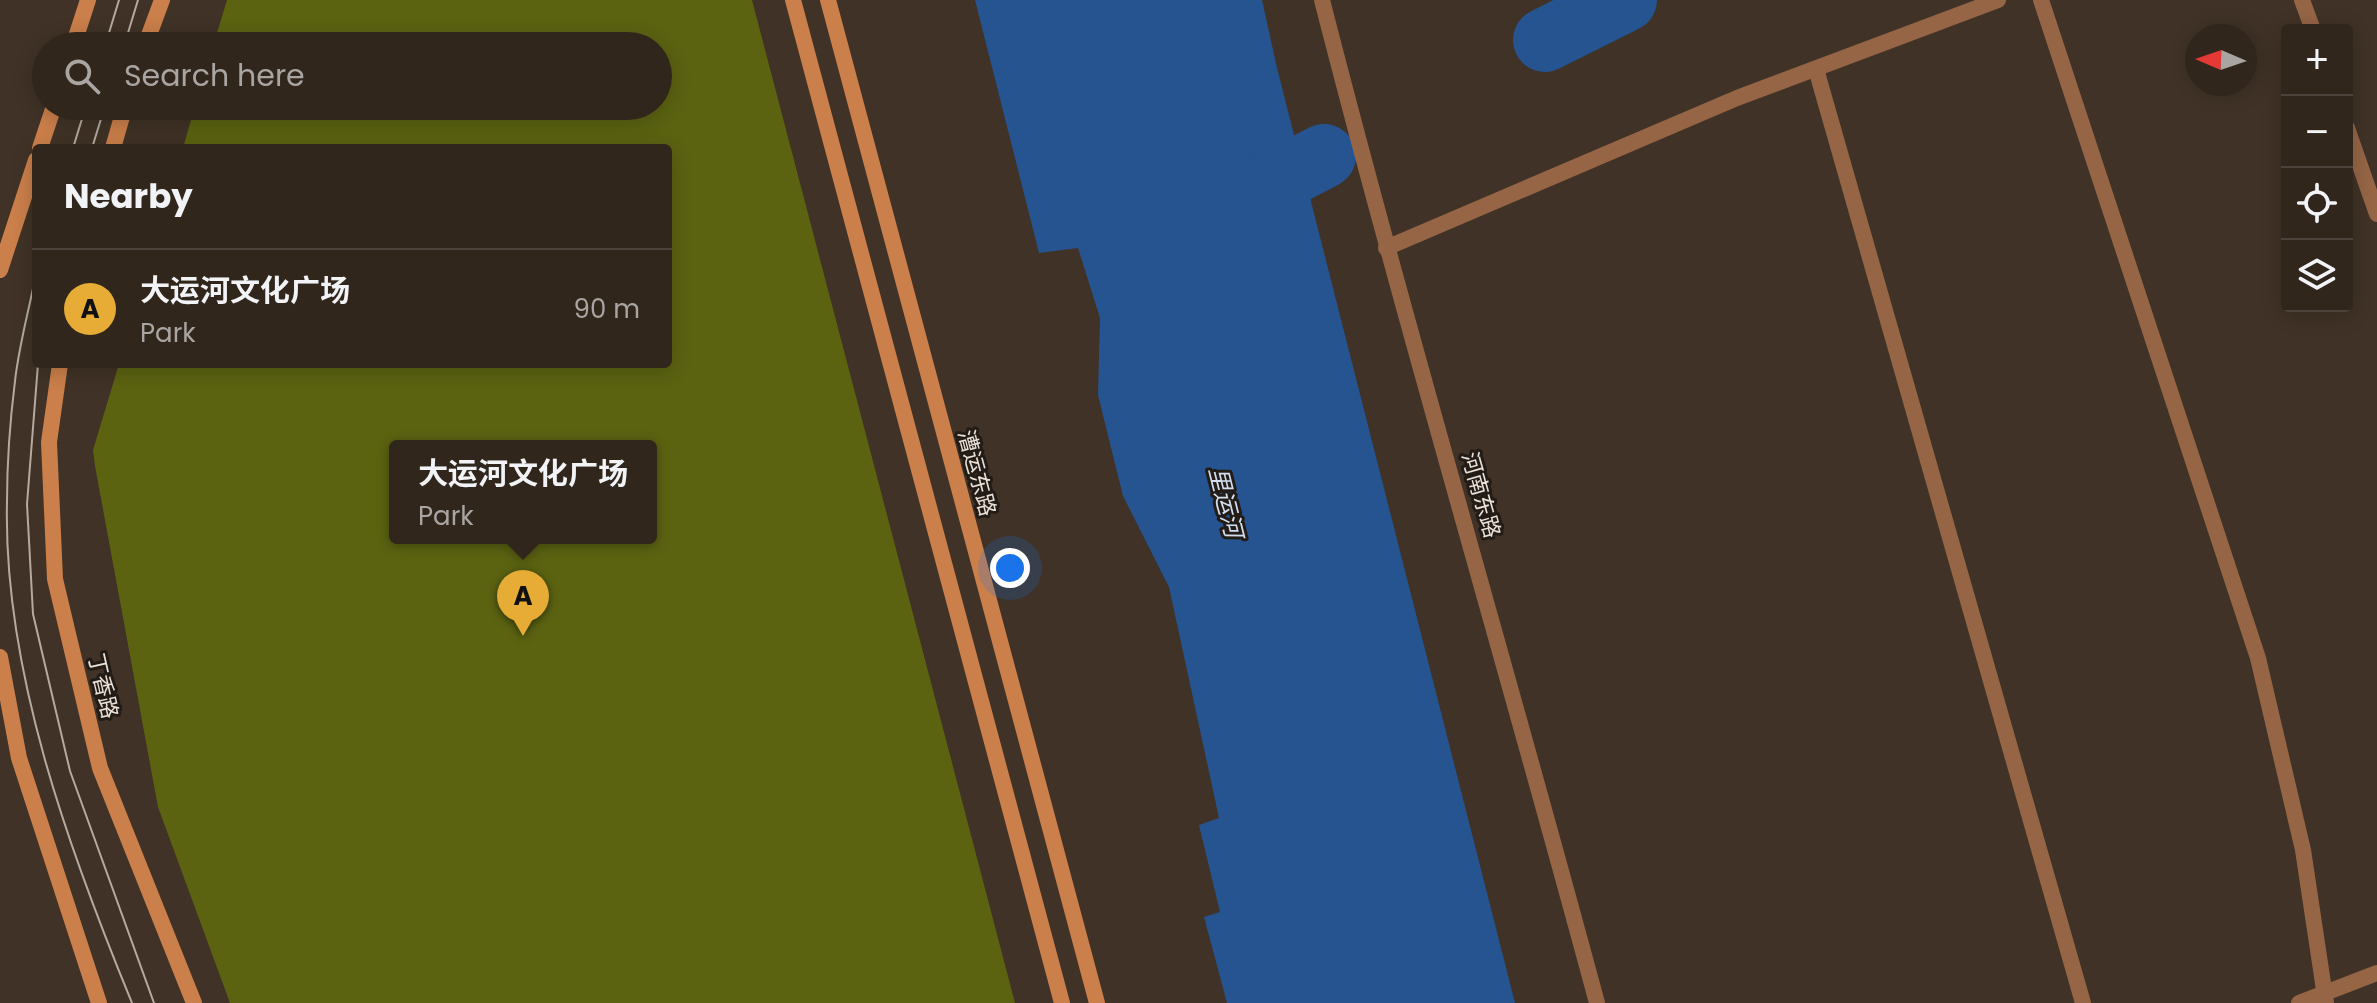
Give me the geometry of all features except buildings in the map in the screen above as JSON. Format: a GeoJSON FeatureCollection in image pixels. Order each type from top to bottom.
{"type":"FeatureCollection","features":[{"type":"Feature","properties":{"kind":"main road"},"geometry":{"type":"LineString","coordinates":[[78,32],[88,0]]}},
{"type":"Feature","properties":{"kind":"main road"},"geometry":{"type":"LineString","coordinates":[[150,32],[162,0]]}},
{"type":"Feature","properties":{"kind":"main road"},"geometry":{"type":"LineString","coordinates":[[793,0],[1062,1003]]}},
{"type":"Feature","properties":{"kind":"main road","name":"漕运东路"},"geometry":{"type":"LineString","coordinates":[[828,0],[1097,1003]]}},
{"type":"Feature","properties":{"kind":"main road"},"geometry":{"type":"LineString","coordinates":[[41,144],[49,120]]}},
{"type":"Feature","properties":{"kind":"main road"},"geometry":{"type":"LineString","coordinates":[[114,144],[121,120]]}},
{"type":"Feature","properties":{"kind":"main road"},"geometry":{"type":"LineString","coordinates":[[0,270],[32,172]]}},
{"type":"Feature","properties":{"kind":"main road","name":"丁香路"},"geometry":{"type":"LineString","coordinates":[[59,368],[49,442],[55,579],[100,768],[194,1003]]}},
{"type":"Feature","properties":{"kind":"main road"},"geometry":{"type":"LineString","coordinates":[[0,657],[6,722],[99,1003]]}},
{"type":"Feature","properties":{"kind":"street","name":"河南东路"},"geometry":{"type":"LineString","coordinates":[[1322,0],[1386,248],[1461,505],[1597,1003]]}},
{"type":"Feature","properties":{"kind":"street"},"geometry":{"type":"LineString","coordinates":[[1386,248],[1737,98],[1998,0]]}},
{"type":"Feature","properties":{"kind":"street"},"geometry":{"type":"LineString","coordinates":[[2041,0],[2258,658],[2303,850],[2325,998]]}},
{"type":"Feature","properties":{"kind":"street"},"geometry":{"type":"LineString","coordinates":[[2302,0],[2311,24]]}},
{"type":"Feature","properties":{"kind":"street"},"geometry":{"type":"LineString","coordinates":[[1816,69],[2083,1003]]}},
{"type":"Feature","properties":{"kind":"street"},"geometry":{"type":"LineString","coordinates":[[2353,145],[2377,214]]}},
{"type":"Feature","properties":{"kind":"street"},"geometry":{"type":"LineString","coordinates":[[2299,1003],[2325,998],[2377,973]]}},
{"type":"Feature","properties":{"kind":"green space"},"geometry":{"type":"Polygon","coordinates":[[[227,0],[752,0],[1015,1003],[230,1003],[158,807],[95,466],[93,450],[118,368],[672,368],[672,144],[184,144],[191,120],[672,120],[672,32],[217,32],[227,0]]]}},
{"type":"Feature","properties":{"kind":"water","name":"里运河"},"geometry":{"type":"Polygon","coordinates":[[[975,0],[1262,0],[1515,1003],[1227,1003],[1204,917],[1220,912],[1199,825],[1219,818],[1169,587],[1123,496],[1098,395],[1100,318],[1078,248],[1039,253],[975,0]]]}},
{"type":"Feature","properties":{"kind":"waterway"},"geometry":{"type":"LineString","coordinates":[[1545,40],[1625,0]]}},
{"type":"Feature","properties":{"kind":"waterway"},"geometry":{"type":"LineString","coordinates":[[1226,207],[1324,156]]}},
{"type":"Feature","properties":{"kind":"tram line"},"geometry":{"type":"LineString","coordinates":[[109,32],[119,0]]}},
{"type":"Feature","properties":{"kind":"tram line"},"geometry":{"type":"LineString","coordinates":[[128,32],[138,0]]}},
{"type":"Feature","properties":{"kind":"tram line"},"geometry":{"type":"LineString","coordinates":[[74,144],[82,120]]}},
{"type":"Feature","properties":{"kind":"tram line"},"geometry":{"type":"LineString","coordinates":[[93,144],[101,120]]}},
{"type":"Feature","properties":{"kind":"tram line"},"geometry":{"type":"LineString","coordinates":[[32,293],[17,368],[8,457],[9,565],[16,629],[44,758],[85,884],[132,1003]]}},
{"type":"Feature","properties":{"kind":"tram line"},"geometry":{"type":"LineString","coordinates":[[38,368],[27,504],[33,614],[70,771],[154,1003]]}},
{"type":"Feature","properties":{"kind":"place","name":"大运河文化广场"},"geometry":{"type":"Point","coordinates":[523,636]}}]}
